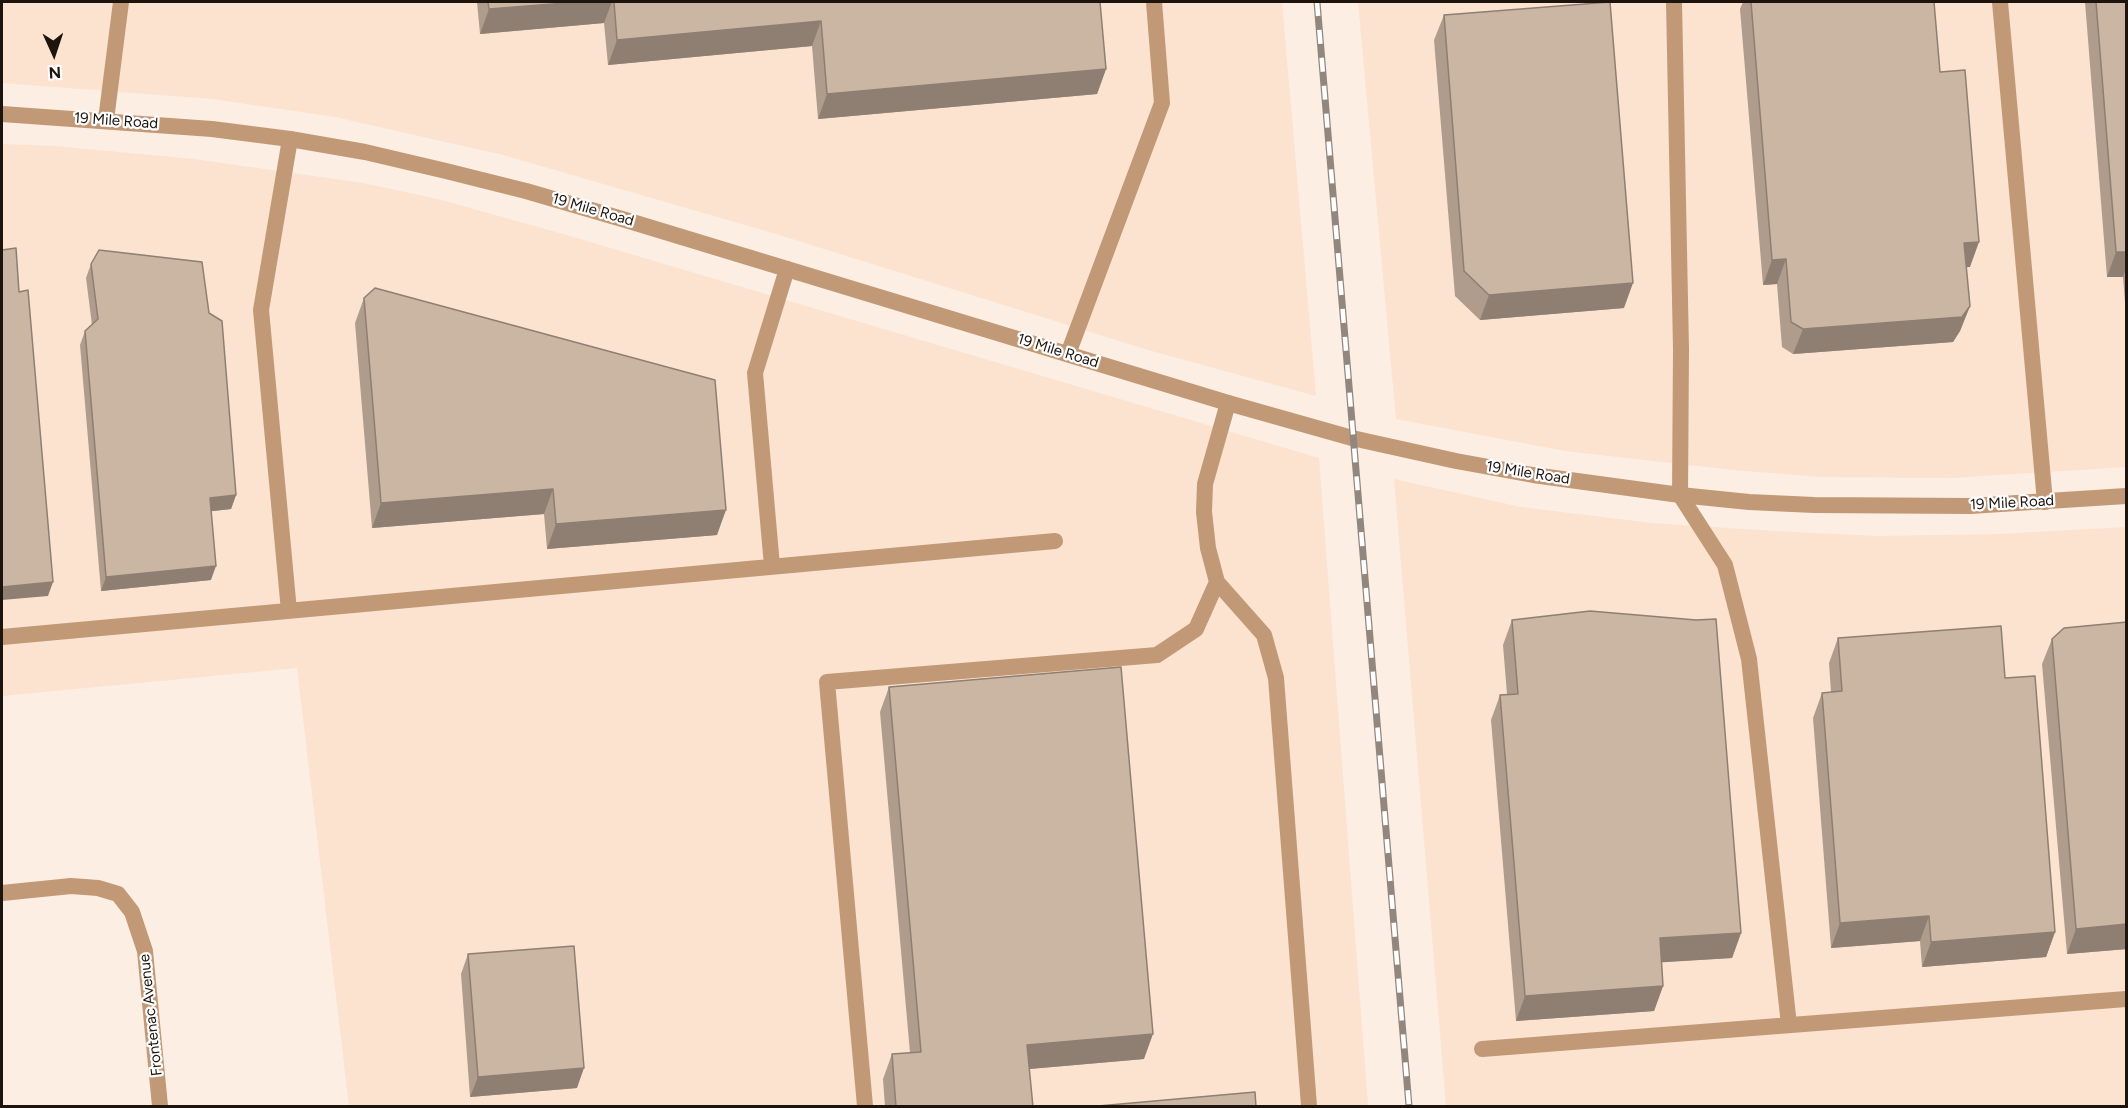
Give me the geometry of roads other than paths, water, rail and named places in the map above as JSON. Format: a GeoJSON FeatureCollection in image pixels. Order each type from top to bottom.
{"type":"FeatureCollection","features":[{"type":"Feature","properties":{"kind":"street"},"geometry":{"type":"LineString","coordinates":[[106,120],[121,2]]}},
{"type":"Feature","properties":{"kind":"street"},"geometry":{"type":"LineString","coordinates":[[1068,354],[1162,103],[1154,2]]}},
{"type":"Feature","properties":{"kind":"street"},"geometry":{"type":"LineString","coordinates":[[1674,2],[1681,349],[1680,495],[1725,565],[1749,659],[1789,1025]]}},
{"type":"Feature","properties":{"kind":"street"},"geometry":{"type":"LineString","coordinates":[[2000,2],[2045,502]]}},
{"type":"Feature","properties":{"kind":"street","name":"19 Mile Road"},"geometry":{"type":"LineString","coordinates":[[2,114],[212,129],[365,152],[526,191],[1228,403],[1352,438],[1533,475],[1749,502],[1879,507],[1970,506],[2127,496]]}},
{"type":"Feature","properties":{"kind":"street"},"geometry":{"type":"LineString","coordinates":[[289,611],[261,310],[290,139]]}},
{"type":"Feature","properties":{"kind":"street"},"geometry":{"type":"LineString","coordinates":[[772,566],[755,373],[787,268]]}},
{"type":"Feature","properties":{"kind":"street"},"geometry":{"type":"LineString","coordinates":[[1228,403],[1204,484],[1208,548],[1217,582],[1264,635],[1276,678],[1309,1107]]}},
{"type":"Feature","properties":{"kind":"street"},"geometry":{"type":"LineString","coordinates":[[2,638],[1055,541]]}},
{"type":"Feature","properties":{"kind":"street"},"geometry":{"type":"LineString","coordinates":[[865,1107],[827,682],[1157,655],[1196,629],[1217,582]]}},
{"type":"Feature","properties":{"kind":"street","name":"Frontenac Avenue"},"geometry":{"type":"LineString","coordinates":[[2,893],[71,886],[98,888],[118,894],[132,912],[146,951],[160,1107]]}},
{"type":"Feature","properties":{"kind":"street"},"geometry":{"type":"LineString","coordinates":[[1482,1049],[2127,999]]}},
{"type":"Feature","properties":{"kind":"railway"},"geometry":{"type":"LineString","coordinates":[[1317,2],[1409,1106]]}}]}
